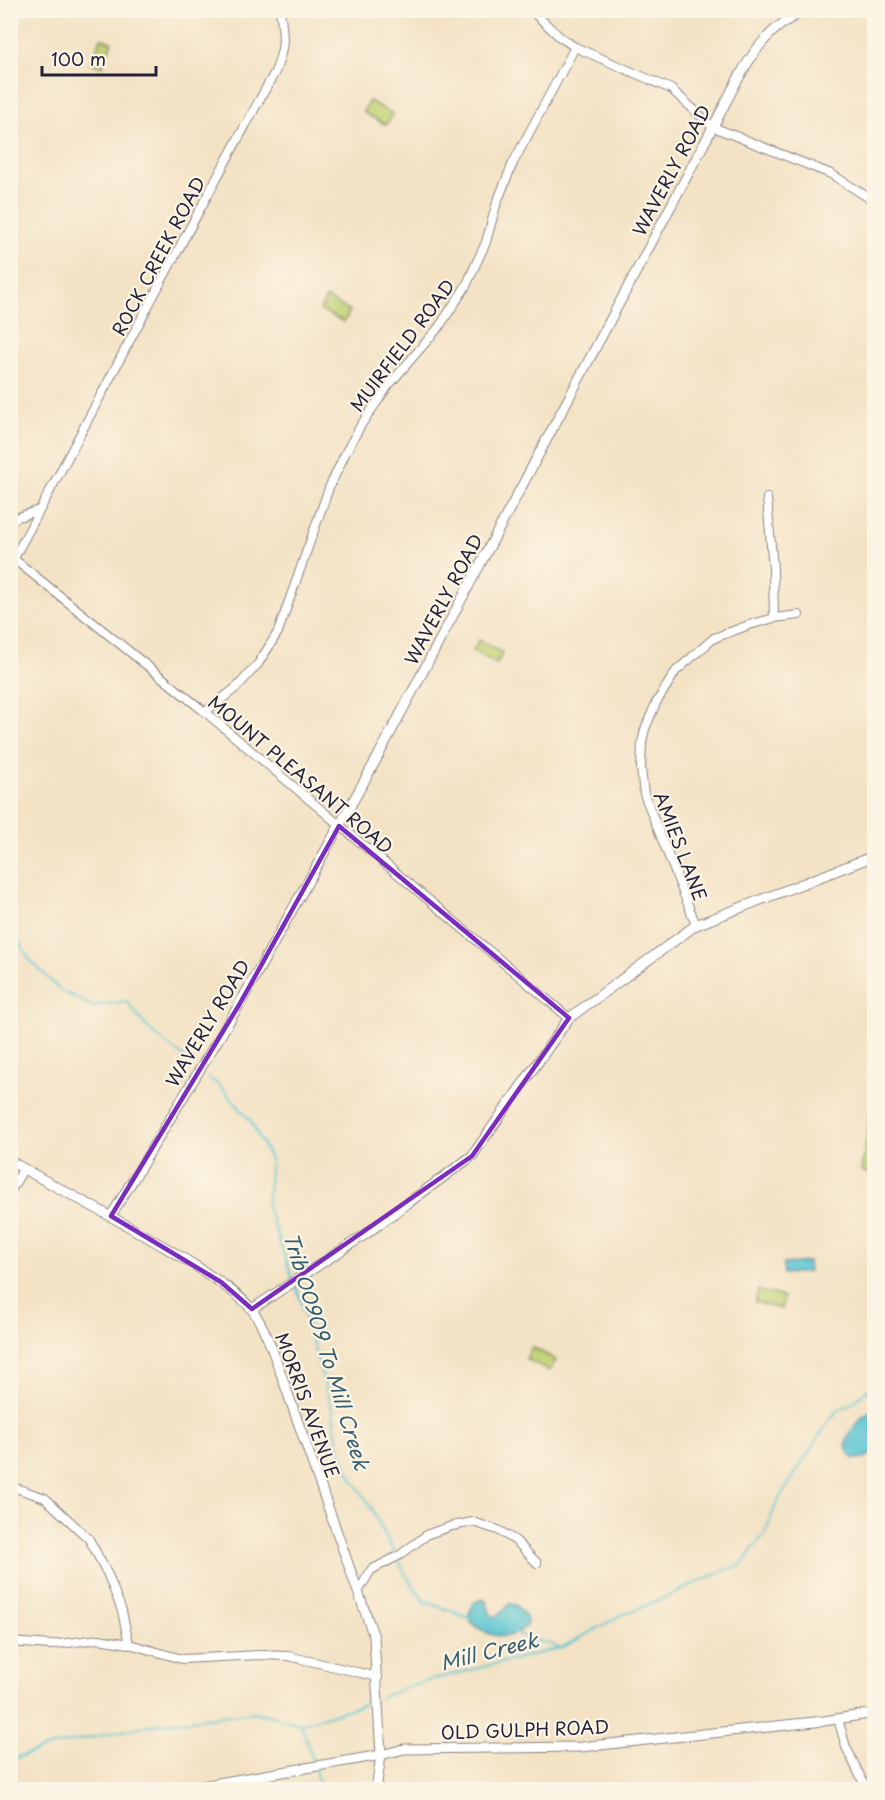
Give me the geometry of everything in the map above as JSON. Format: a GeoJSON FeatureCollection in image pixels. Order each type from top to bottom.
{"type":"FeatureCollection","features":[{"type":"Feature","properties":{"kind":"street","name":"ROCK CREEK ROAD"},"geometry":{"type":"LineString","coordinates":[[12,557],[154,297],[204,198],[275,72],[284,39],[279,10]]}},
{"type":"Feature","properties":{"kind":"street"},"geometry":{"type":"LineString","coordinates":[[531,10],[560,37],[575,47],[671,89],[713,127],[831,174],[874,201]]}},
{"type":"Feature","properties":{"kind":"street","name":"WAVERLY ROAD"},"geometry":{"type":"LineString","coordinates":[[111,1216],[239,1005],[376,760],[754,53],[766,36],[791,18],[811,10]]}},
{"type":"Feature","properties":{"kind":"street","name":"MUIRFIELD ROAD"},"geometry":{"type":"LineString","coordinates":[[205,712],[237,687],[258,664],[278,632],[329,488],[347,450],[388,386],[439,327],[466,286],[486,242],[497,202],[513,163],[575,47]]}},
{"type":"Feature","properties":{"kind":"street"},"geometry":{"type":"LineString","coordinates":[[767,498],[773,569],[774,618]]}},
{"type":"Feature","properties":{"kind":"street"},"geometry":{"type":"LineString","coordinates":[[10,520],[39,510]]}},
{"type":"Feature","properties":{"kind":"street","name":"MOUNT PLEASANT ROAD"},"geometry":{"type":"LineString","coordinates":[[12,557],[205,712],[569,1018]]}},
{"type":"Feature","properties":{"kind":"street","name":"AMIES LANE"},"geometry":{"type":"LineString","coordinates":[[696,925],[644,794],[640,769],[645,729],[656,703],[676,671],[714,638],[774,618],[799,615]]}},
{"type":"Feature","properties":{"kind":"street"},"geometry":{"type":"LineString","coordinates":[[252,1309],[366,1234],[472,1156],[569,1018],[696,925],[874,856]]}},
{"type":"Feature","properties":{"kind":"street","name":"MORRIS AVENUE"},"geometry":{"type":"LineString","coordinates":[[10,1161],[111,1216],[221,1282],[252,1309],[271,1347],[374,1637],[381,1755],[376,1790]]}},
{"type":"Feature","properties":{"kind":"street"},"geometry":{"type":"LineString","coordinates":[[10,1192],[24,1168]]}},
{"type":"Feature","properties":{"kind":"street"},"geometry":{"type":"LineString","coordinates":[[10,1486],[45,1498],[89,1539],[108,1575],[122,1611],[129,1644]]}},
{"type":"Feature","properties":{"kind":"street"},"geometry":{"type":"LineString","coordinates":[[358,1592],[371,1570],[400,1555],[428,1534],[473,1522],[498,1530],[516,1541],[537,1563]]}},
{"type":"Feature","properties":{"kind":"street"},"geometry":{"type":"LineString","coordinates":[[10,1642],[50,1645],[99,1639],[129,1644],[182,1659],[288,1656],[378,1677]]}},
{"type":"Feature","properties":{"kind":"street","name":"OLD GULPH ROAD"},"geometry":{"type":"LineString","coordinates":[[178,1790],[404,1749],[581,1747],[838,1719],[874,1712]]}},
{"type":"Feature","properties":{"kind":"street"},"geometry":{"type":"LineString","coordinates":[[838,1719],[846,1747],[867,1790]]}},
{"type":"Feature","properties":{"kind":"highlighted area"},"geometry":{"type":"Polygon","coordinates":[[[339,826],[569,1018],[472,1156],[252,1309],[221,1282],[111,1216],[239,1005],[339,826]]]}},
{"type":"Feature","properties":{"kind":"green space"},"geometry":{"type":"Polygon","coordinates":[[[101,38],[112,42],[102,67],[91,63],[101,38]]]}},
{"type":"Feature","properties":{"kind":"green space"},"geometry":{"type":"Polygon","coordinates":[[[369,101],[393,114],[386,125],[363,112],[369,101]]]}},
{"type":"Feature","properties":{"kind":"green space"},"geometry":{"type":"Polygon","coordinates":[[[326,298],[350,311],[344,322],[320,310],[326,298]]]}},
{"type":"Feature","properties":{"kind":"green space"},"geometry":{"type":"Polygon","coordinates":[[[479,640],[503,653],[497,664],[473,651],[479,640]]]}},
{"type":"Feature","properties":{"kind":"green space"},"geometry":{"type":"Polygon","coordinates":[[[874,1094],[874,1176],[861,1170],[874,1094]]]}},
{"type":"Feature","properties":{"kind":"green space"},"geometry":{"type":"Polygon","coordinates":[[[758,1290],[784,1297],[781,1309],[755,1302],[758,1290]]]}},
{"type":"Feature","properties":{"kind":"green space"},"geometry":{"type":"Polygon","coordinates":[[[532,1347],[556,1360],[550,1371],[526,1359],[532,1347]]]}},
{"type":"Feature","properties":{"kind":"water"},"geometry":{"type":"Polygon","coordinates":[[[808,1262],[809,1272],[784,1274],[783,1264],[808,1262]]]}},
{"type":"Feature","properties":{"kind":"water"},"geometry":{"type":"Polygon","coordinates":[[[874,1409],[874,1453],[864,1458],[854,1459],[847,1446],[851,1431],[874,1409]]]}},
{"type":"Feature","properties":{"kind":"water"},"geometry":{"type":"Polygon","coordinates":[[[483,1599],[491,1615],[495,1617],[509,1604],[516,1605],[526,1617],[527,1624],[514,1634],[506,1636],[483,1631],[470,1620],[469,1614],[474,1602],[483,1599]]]}},
{"type":"Feature","properties":{"kind":"waterway","name":"Trib 00909 To Mill Creek"},"geometry":{"type":"LineString","coordinates":[[10,928],[30,960],[60,990],[92,1006],[127,1001],[153,1033],[186,1058]]}},
{"type":"Feature","properties":{"kind":"waterway","name":"Trib 00909 To Mill Creek"},"geometry":{"type":"LineString","coordinates":[[208,1077],[220,1086],[251,1121],[271,1161],[267,1206],[293,1280]]}},
{"type":"Feature","properties":{"kind":"waterway","name":"Trib 00909 To Mill Creek"},"geometry":{"type":"LineString","coordinates":[[296,1285],[332,1409],[338,1444],[351,1477],[368,1502],[407,1577],[424,1601],[472,1619]]}},
{"type":"Feature","properties":{"kind":"waterway","name":"Mill Creek"},"geometry":{"type":"LineString","coordinates":[[380,1698],[414,1684],[561,1648],[622,1615],[717,1573],[741,1565],[765,1533],[777,1502],[830,1419],[838,1410],[851,1404],[874,1385]]}},
{"type":"Feature","properties":{"kind":"waterway","name":"Trib 00909 To Mill Creek"},"geometry":{"type":"LineString","coordinates":[[515,1633],[561,1648]]}},
{"type":"Feature","properties":{"kind":"waterway","name":"Mill Creek"},"geometry":{"type":"LineString","coordinates":[[10,1760],[52,1746],[150,1725],[255,1712],[301,1724],[375,1701]]}},
{"type":"Feature","properties":{"kind":"waterway"},"geometry":{"type":"LineString","coordinates":[[301,1724],[314,1764]]}},
{"type":"Feature","properties":{"kind":"waterway"},"geometry":{"type":"LineString","coordinates":[[315,1769],[320,1790]]}}]}
